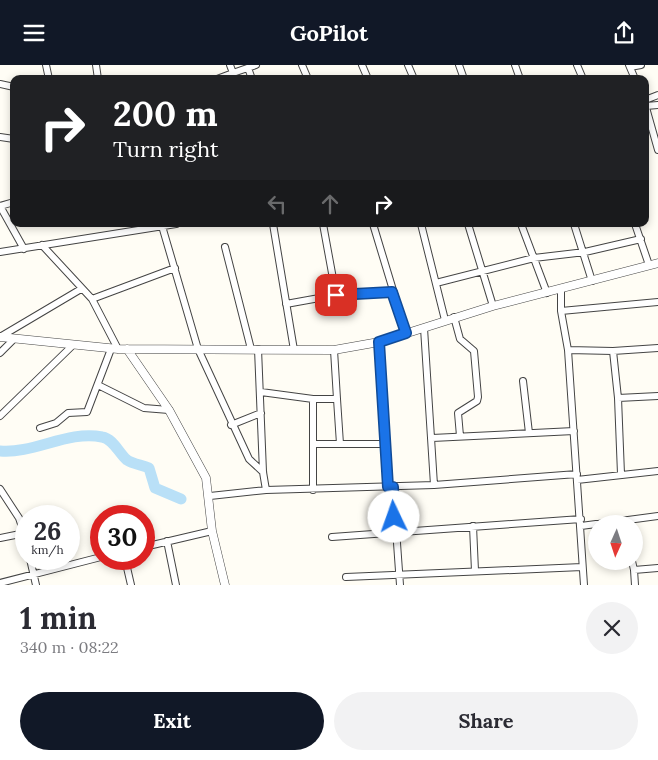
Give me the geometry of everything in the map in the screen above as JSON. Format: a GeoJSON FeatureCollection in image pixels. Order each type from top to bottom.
{"type":"FeatureCollection","features":[{"type":"Feature","properties":{"kind":"street"},"geometry":{"type":"LineString","coordinates":[[230,65],[234,73]]}},
{"type":"Feature","properties":{"kind":"street"},"geometry":{"type":"LineString","coordinates":[[228,75],[256,65]]}},
{"type":"Feature","properties":{"kind":"street"},"geometry":{"type":"LineString","coordinates":[[630,66],[641,65]]}},
{"type":"Feature","properties":{"kind":"street"},"geometry":{"type":"LineString","coordinates":[[248,68],[251,75]]}},
{"type":"Feature","properties":{"kind":"street"},"geometry":{"type":"LineString","coordinates":[[649,117],[657,146]]}},
{"type":"Feature","properties":{"kind":"street"},"geometry":{"type":"LineString","coordinates":[[0,206],[10,224]]}},
{"type":"Feature","properties":{"kind":"street"},"geometry":{"type":"LineString","coordinates":[[12,227],[24,249]]}},
{"type":"Feature","properties":{"kind":"street"},"geometry":{"type":"LineString","coordinates":[[0,252],[151,227]]}},
{"type":"Feature","properties":{"kind":"street"},"geometry":{"type":"LineString","coordinates":[[157,227],[175,269],[198,349],[248,459],[263,472]]}},
{"type":"Feature","properties":{"kind":"street"},"geometry":{"type":"LineString","coordinates":[[273,227],[294,351]]}},
{"type":"Feature","properties":{"kind":"street"},"geometry":{"type":"LineString","coordinates":[[324,227],[336,295]]}},
{"type":"Feature","properties":{"kind":"street"},"geometry":{"type":"LineString","coordinates":[[374,227],[406,333]]}},
{"type":"Feature","properties":{"kind":"street"},"geometry":{"type":"LineString","coordinates":[[422,227],[446,320]]}},
{"type":"Feature","properties":{"kind":"street"},"geometry":{"type":"LineString","coordinates":[[469,227],[493,306]]}},
{"type":"Feature","properties":{"kind":"street"},"geometry":{"type":"LineString","coordinates":[[522,227],[547,293]]}},
{"type":"Feature","properties":{"kind":"street"},"geometry":{"type":"LineString","coordinates":[[575,227],[585,253],[592,281]]}},
{"type":"Feature","properties":{"kind":"street"},"geometry":{"type":"LineString","coordinates":[[636,227],[649,265]]}},
{"type":"Feature","properties":{"kind":"street"},"geometry":{"type":"LineString","coordinates":[[436,283],[534,258],[585,253],[641,239]]}},
{"type":"Feature","properties":{"kind":"street"},"geometry":{"type":"LineString","coordinates":[[42,245],[92,299],[119,349],[169,410],[200,465],[206,478],[210,496],[212,531],[225,585]]}},
{"type":"Feature","properties":{"kind":"street"},"geometry":{"type":"LineString","coordinates":[[225,247],[254,349],[261,392],[263,472],[266,490]]}},
{"type":"Feature","properties":{"kind":"street"},"geometry":{"type":"LineString","coordinates":[[0,337],[119,349],[334,350],[379,342],[454,317],[658,263]]}},
{"type":"Feature","properties":{"kind":"street"},"geometry":{"type":"LineString","coordinates":[[92,299],[175,269]]}},
{"type":"Feature","properties":{"kind":"street"},"geometry":{"type":"LineString","coordinates":[[0,337],[82,289]]}},
{"type":"Feature","properties":{"kind":"street"},"geometry":{"type":"LineString","coordinates":[[561,290],[561,311],[568,350],[584,585]]}},
{"type":"Feature","properties":{"kind":"street"},"geometry":{"type":"LineString","coordinates":[[286,305],[336,295],[392,292]]}},
{"type":"Feature","properties":{"kind":"street"},"geometry":{"type":"LineString","coordinates":[[561,311],[658,302]]}},
{"type":"Feature","properties":{"kind":"street"},"geometry":{"type":"LineString","coordinates":[[454,317],[460,339],[474,351],[478,397],[477,401],[458,413],[460,436]]}},
{"type":"Feature","properties":{"kind":"street"},"geometry":{"type":"LineString","coordinates":[[424,328],[434,485]]}},
{"type":"Feature","properties":{"kind":"street"},"geometry":{"type":"LineString","coordinates":[[0,353],[14,339]]}},
{"type":"Feature","properties":{"kind":"street"},"geometry":{"type":"LineString","coordinates":[[379,342],[385,444],[400,585]]}},
{"type":"Feature","properties":{"kind":"street"},"geometry":{"type":"LineString","coordinates":[[0,415],[73,345]]}},
{"type":"Feature","properties":{"kind":"street"},"geometry":{"type":"LineString","coordinates":[[568,350],[613,351],[658,348]]}},
{"type":"Feature","properties":{"kind":"street"},"geometry":{"type":"LineString","coordinates":[[40,427],[56,423],[68,413],[87,412],[98,385],[119,349]]}},
{"type":"Feature","properties":{"kind":"street"},"geometry":{"type":"LineString","coordinates":[[334,350],[340,444]]}},
{"type":"Feature","properties":{"kind":"street"},"geometry":{"type":"LineString","coordinates":[[613,351],[618,398],[621,474]]}},
{"type":"Feature","properties":{"kind":"street"},"geometry":{"type":"LineString","coordinates":[[523,381],[529,433]]}},
{"type":"Feature","properties":{"kind":"street"},"geometry":{"type":"LineString","coordinates":[[98,385],[144,408],[169,410]]}},
{"type":"Feature","properties":{"kind":"street"},"geometry":{"type":"LineString","coordinates":[[261,392],[313,399],[337,399]]}},
{"type":"Feature","properties":{"kind":"street"},"geometry":{"type":"LineString","coordinates":[[618,398],[658,396]]}},
{"type":"Feature","properties":{"kind":"street"},"geometry":{"type":"LineString","coordinates":[[313,399],[313,491]]}},
{"type":"Feature","properties":{"kind":"street"},"geometry":{"type":"LineString","coordinates":[[231,425],[261,413]]}},
{"type":"Feature","properties":{"kind":"street"},"geometry":{"type":"LineString","coordinates":[[432,438],[574,431]]}},
{"type":"Feature","properties":{"kind":"street"},"geometry":{"type":"LineString","coordinates":[[313,444],[385,444]]}},
{"type":"Feature","properties":{"kind":"street"},"geometry":{"type":"LineString","coordinates":[[210,496],[266,490],[313,491],[658,471]]}},
{"type":"Feature","properties":{"kind":"street"},"geometry":{"type":"LineString","coordinates":[[0,489],[15,512]]}},
{"type":"Feature","properties":{"kind":"street"},"geometry":{"type":"LineString","coordinates":[[643,519],[658,517]]}},
{"type":"Feature","properties":{"kind":"street"},"geometry":{"type":"LineString","coordinates":[[332,537],[473,526],[588,523]]}},
{"type":"Feature","properties":{"kind":"street"},"geometry":{"type":"LineString","coordinates":[[473,526],[475,571]]}},
{"type":"Feature","properties":{"kind":"street"},"geometry":{"type":"LineString","coordinates":[[155,544],[212,531]]}},
{"type":"Feature","properties":{"kind":"street"},"geometry":{"type":"LineString","coordinates":[[0,538],[15,537]]}},
{"type":"Feature","properties":{"kind":"street"},"geometry":{"type":"LineString","coordinates":[[167,541],[176,585]]}},
{"type":"Feature","properties":{"kind":"street"},"geometry":{"type":"LineString","coordinates":[[0,583],[90,560]]}},
{"type":"Feature","properties":{"kind":"street"},"geometry":{"type":"LineString","coordinates":[[346,577],[582,567]]}},
{"type":"Feature","properties":{"kind":"street"},"geometry":{"type":"LineString","coordinates":[[643,569],[658,568]]}},
{"type":"Feature","properties":{"kind":"street"},"geometry":{"type":"LineString","coordinates":[[33,570],[36,585]]}},
{"type":"Feature","properties":{"kind":"street"},"geometry":{"type":"LineString","coordinates":[[128,570],[131,585]]}},
{"type":"Feature","properties":{"kind":"street"},"geometry":{"type":"LineString","coordinates":[[634,570],[635,585]]}},
{"type":"Feature","properties":{"kind":"waterway"},"geometry":{"type":"LineString","coordinates":[[0,451],[26,449],[76,437],[106,438],[127,460],[149,468],[155,488],[181,499]]}},
{"type":"Feature","properties":{"kind":"route"},"geometry":{"type":"LineString","coordinates":[[336,295],[392,292],[406,333],[379,342],[388,487],[393,487],[394,517]]}}]}
